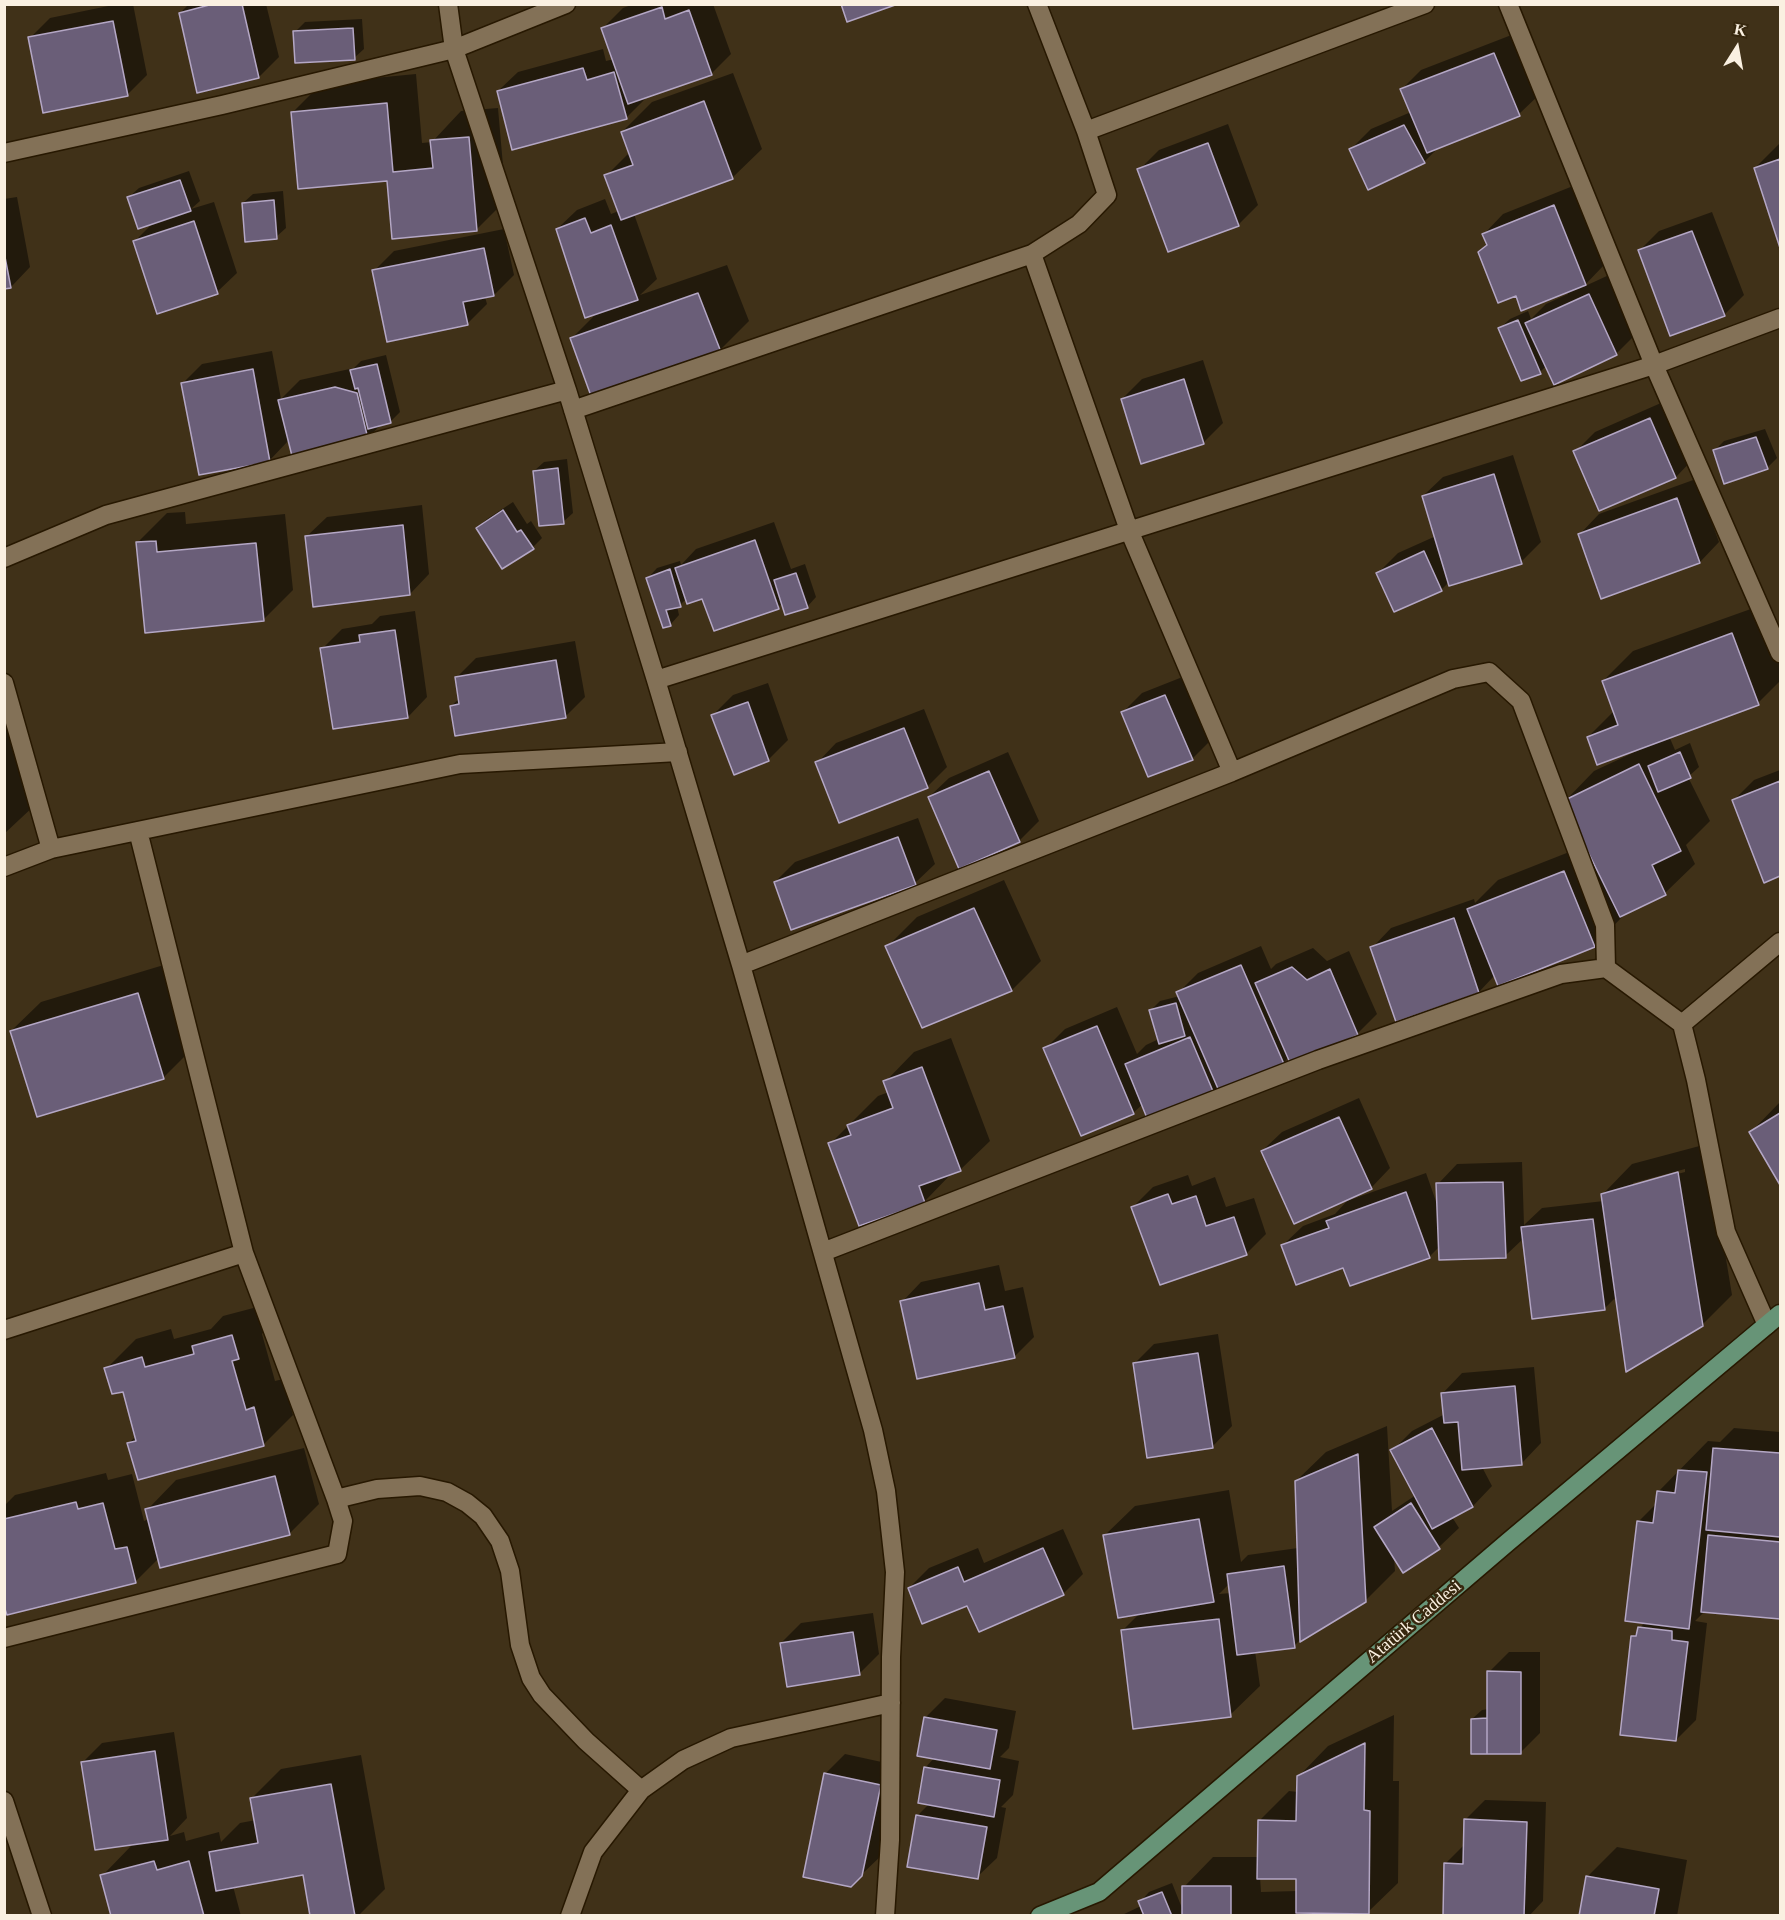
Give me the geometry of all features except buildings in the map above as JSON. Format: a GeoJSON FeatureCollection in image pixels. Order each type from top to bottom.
{"type":"FeatureCollection","features":[{"type":"Feature","properties":{"kind":"main road","name":"Atatürk Caddesi"},"geometry":{"type":"LineString","coordinates":[[1040,1916],[1099,1892],[1774,1320]]}},
{"type":"Feature","properties":{"kind":"street"},"geometry":{"type":"LineString","coordinates":[[448,4],[454,49],[567,390],[678,752],[873,1430],[886,1491],[895,1572],[890,1840],[885,1916]]}},
{"type":"Feature","properties":{"kind":"street"},"geometry":{"type":"LineString","coordinates":[[4,153],[222,105],[454,49],[566,4]]}},
{"type":"Feature","properties":{"kind":"street"},"geometry":{"type":"LineString","coordinates":[[573,410],[1032,254],[1079,224],[1107,195],[1086,131],[1037,4]]}},
{"type":"Feature","properties":{"kind":"street"},"geometry":{"type":"LineString","coordinates":[[1086,131],[1425,4]]}},
{"type":"Feature","properties":{"kind":"street"},"geometry":{"type":"LineString","coordinates":[[1508,4],[1654,365],[1780,653]]}},
{"type":"Feature","properties":{"kind":"street"},"geometry":{"type":"LineString","coordinates":[[1032,254],[1129,530],[1232,772]]}},
{"type":"Feature","properties":{"kind":"street"},"geometry":{"type":"LineString","coordinates":[[656,680],[1654,365],[1780,318]]}},
{"type":"Feature","properties":{"kind":"street"},"geometry":{"type":"LineString","coordinates":[[4,558],[106,515],[567,390]]}},
{"type":"Feature","properties":{"kind":"street"},"geometry":{"type":"LineString","coordinates":[[741,965],[1232,772],[1453,679],[1489,672],[1521,701],[1605,925],[1606,968]]}},
{"type":"Feature","properties":{"kind":"street"},"geometry":{"type":"LineString","coordinates":[[4,683],[51,849]]}},
{"type":"Feature","properties":{"kind":"street"},"geometry":{"type":"LineString","coordinates":[[4,867],[51,849],[460,764],[678,752]]}},
{"type":"Feature","properties":{"kind":"street"},"geometry":{"type":"LineString","coordinates":[[4,1638],[337,1554],[343,1521],[244,1253],[138,831]]}},
{"type":"Feature","properties":{"kind":"street"},"geometry":{"type":"LineString","coordinates":[[1682,1024],[1780,942]]}},
{"type":"Feature","properties":{"kind":"street"},"geometry":{"type":"LineString","coordinates":[[823,1252],[1318,1060],[1561,974],[1606,968],[1682,1024],[1696,1080],[1726,1232],[1774,1320]]}},
{"type":"Feature","properties":{"kind":"street"},"geometry":{"type":"LineString","coordinates":[[4,1330],[244,1253]]}},
{"type":"Feature","properties":{"kind":"street"},"geometry":{"type":"LineString","coordinates":[[336,1499],[377,1490],[420,1486],[447,1492],[467,1503],[483,1516],[500,1541],[510,1571],[520,1645],[531,1678],[542,1695],[586,1741],[641,1790]]}},
{"type":"Feature","properties":{"kind":"street"},"geometry":{"type":"LineString","coordinates":[[570,1916],[593,1852],[641,1790],[683,1760],[731,1738],[891,1703]]}},
{"type":"Feature","properties":{"kind":"street"},"geometry":{"type":"LineString","coordinates":[[4,1801],[10,1839],[42,1916]]}}]}
